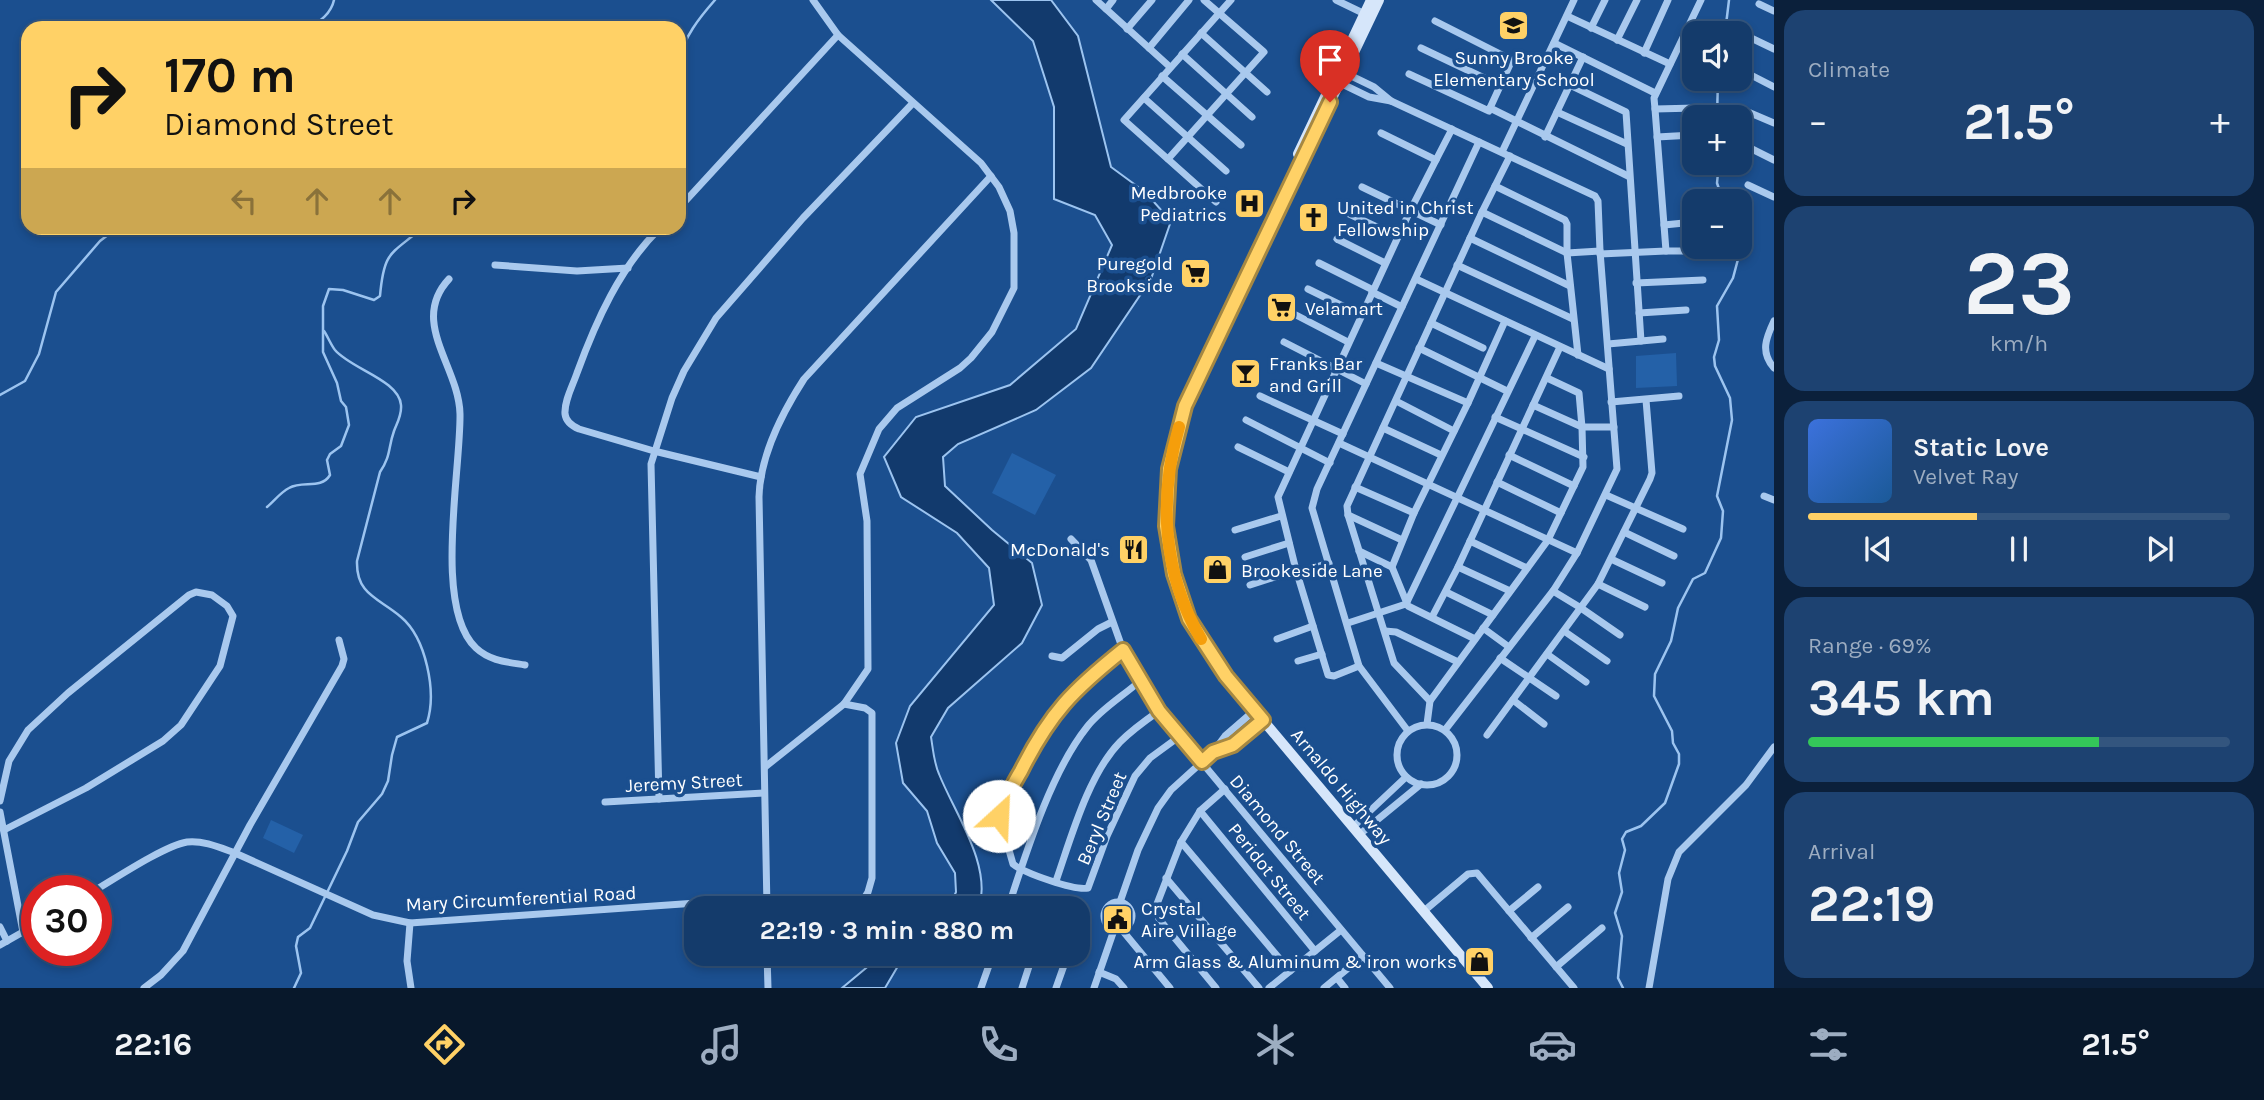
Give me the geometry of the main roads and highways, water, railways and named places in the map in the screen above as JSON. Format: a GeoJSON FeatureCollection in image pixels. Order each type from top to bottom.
{"type":"FeatureCollection","features":[{"type":"Feature","properties":{"kind":"main road","name":"Arnaldo Highway"},"geometry":{"type":"LineString","coordinates":[[1374,1],[1185,406],[1169,469],[1166,524],[1174,574],[1189,619],[1226,676],[1488,988]]}},
{"type":"Feature","properties":{"kind":"waterway"},"geometry":{"type":"LineString","coordinates":[[320,21],[328,13],[334,0]]}},
{"type":"Feature","properties":{"kind":"waterway"},"geometry":{"type":"LineString","coordinates":[[686,41],[715,0]]}},
{"type":"Feature","properties":{"kind":"waterway"},"geometry":{"type":"LineString","coordinates":[[1726,21],[1729,0]]}},
{"type":"Feature","properties":{"kind":"waterway"},"geometry":{"type":"LineString","coordinates":[[1717,105],[1718,91]]}},
{"type":"Feature","properties":{"kind":"waterway"},"geometry":{"type":"LineString","coordinates":[[1718,175],[1719,189]]}},
{"type":"Feature","properties":{"kind":"waterway"},"geometry":{"type":"LineString","coordinates":[[0,395],[25,381],[39,354],[56,292],[108,235]]}},
{"type":"Feature","properties":{"kind":"waterway"},"geometry":{"type":"LineString","coordinates":[[267,507],[289,488],[326,480],[330,475],[327,460],[330,454],[341,446],[349,425],[346,407],[341,401],[337,383],[323,352],[323,306],[329,289],[343,290],[374,300],[380,296],[387,261],[396,249],[413,235]]}},
{"type":"Feature","properties":{"kind":"waterway"},"geometry":{"type":"LineString","coordinates":[[1623,988],[1618,978],[1622,936],[1615,913],[1622,892],[1619,873],[1625,850],[1622,839],[1626,832],[1641,826],[1665,803],[1679,764],[1672,731],[1654,696],[1655,674],[1671,641],[1678,608],[1693,579],[1705,573],[1721,538],[1723,511],[1717,496],[1732,420],[1730,398],[1715,366],[1714,357],[1719,340],[1717,306],[1733,278],[1738,259]]}},
{"type":"Feature","properties":{"kind":"waterway"},"geometry":{"type":"LineString","coordinates":[[294,988],[301,973],[296,946],[298,937],[310,928],[358,822],[382,794],[388,781],[397,737],[427,723],[431,696],[423,652],[410,626],[370,595],[360,581],[358,572],[357,561],[401,405],[392,389],[342,357],[324,331]]}},
{"type":"Feature","properties":{"kind":"place","name":"Sunny Brooke Elementary School"},"geometry":{"type":"Point","coordinates":[1514,26]}},
{"type":"Feature","properties":{"kind":"place","name":"Medbrooke Pediatrics"},"geometry":{"type":"Point","coordinates":[1250,203]}},
{"type":"Feature","properties":{"kind":"place","name":"United in Christ Fellowship"},"geometry":{"type":"Point","coordinates":[1314,218]}},
{"type":"Feature","properties":{"kind":"place","name":"Puregold Brookside"},"geometry":{"type":"Point","coordinates":[1196,274]}},
{"type":"Feature","properties":{"kind":"place","name":"Velamart"},"geometry":{"type":"Point","coordinates":[1282,308]}},
{"type":"Feature","properties":{"kind":"place","name":"Franks Bar and Grill"},"geometry":{"type":"Point","coordinates":[1246,374]}},
{"type":"Feature","properties":{"kind":"place","name":"McDonald's"},"geometry":{"type":"Point","coordinates":[1133,549]}},
{"type":"Feature","properties":{"kind":"place","name":"Brookeside Lane"},"geometry":{"type":"Point","coordinates":[1218,570]}},
{"type":"Feature","properties":{"kind":"place","name":"Crystal Aire Village"},"geometry":{"type":"Point","coordinates":[1118,919]}},
{"type":"Feature","properties":{"kind":"place","name":"Arm Glass & Aluminum & iron works"},"geometry":{"type":"Point","coordinates":[1480,961]}}]}
